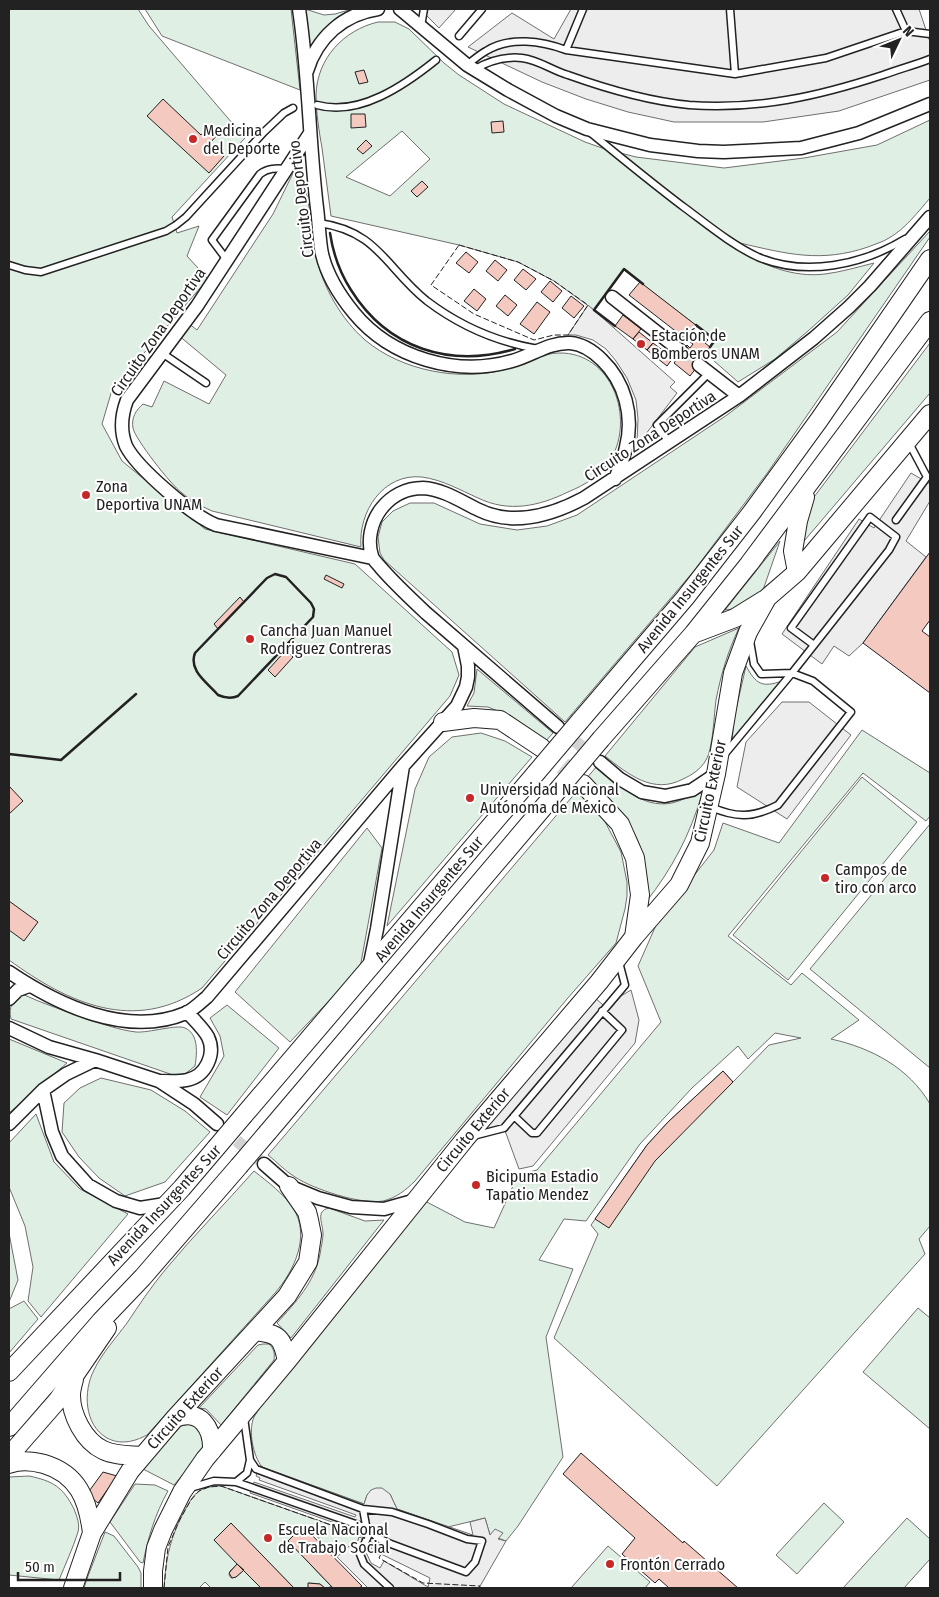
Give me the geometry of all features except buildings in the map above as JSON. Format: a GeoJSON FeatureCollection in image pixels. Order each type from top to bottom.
{"type":"FeatureCollection","features":[{"type":"Feature","properties":{"kind":"main road","name":"Avenida Insurgentes Sur"},"geometry":{"type":"LineString","coordinates":[[9,1372],[182,1188],[685,598],[752,512],[819,420],[930,259]]}},
{"type":"Feature","properties":{"kind":"main road","name":"Avenida Insurgentes Sur"},"geometry":{"type":"LineString","coordinates":[[9,1427],[100,1321],[143,1277],[239,1166],[601,739],[693,634],[809,486],[930,321]]}},
{"type":"Feature","properties":{"kind":"main road","name":"Circuito Exterior"},"geometry":{"type":"LineString","coordinates":[[153,1588],[152,1571],[156,1548],[163,1530],[182,1492],[212,1451],[287,1361],[465,1139],[599,982],[679,884],[700,843],[717,769],[733,673],[748,632],[767,598],[797,572],[930,414]]}},
{"type":"Feature","properties":{"kind":"main road"},"geometry":{"type":"LineString","coordinates":[[797,572],[793,551],[798,521],[809,486]]}},
{"type":"Feature","properties":{"kind":"main road"},"geometry":{"type":"LineString","coordinates":[[693,634],[735,618],[767,598]]}},
{"type":"Feature","properties":{"kind":"main road"},"geometry":{"type":"LineString","coordinates":[[443,722],[474,718],[500,720],[542,748]]}},
{"type":"Feature","properties":{"kind":"main road"},"geometry":{"type":"LineString","coordinates":[[583,784],[620,824],[635,858],[640,895],[634,937]]}},
{"type":"Feature","properties":{"kind":"main road","name":"Circuito Exterior"},"geometry":{"type":"LineString","coordinates":[[73,1588],[92,1533],[130,1471],[175,1418],[287,1296],[308,1262],[312,1235],[307,1212],[289,1186]]}},
{"type":"Feature","properties":{"kind":"main road"},"geometry":{"type":"LineString","coordinates":[[9,1456],[74,1378],[143,1277]]}},
{"type":"Feature","properties":{"kind":"main road"},"geometry":{"type":"LineString","coordinates":[[255,1331],[272,1333],[284,1344],[287,1361]]}},
{"type":"Feature","properties":{"kind":"main road"},"geometry":{"type":"LineString","coordinates":[[74,1378],[71,1395],[73,1410],[80,1428],[89,1439],[102,1450],[114,1454],[142,1456]]}},
{"type":"Feature","properties":{"kind":"main road"},"geometry":{"type":"LineString","coordinates":[[175,1418],[187,1415],[203,1422],[210,1432],[212,1451]]}},
{"type":"Feature","properties":{"kind":"main road"},"geometry":{"type":"LineString","coordinates":[[9,1464],[35,1462],[56,1468],[69,1478],[80,1490],[89,1514],[92,1533]]}},
{"type":"Feature","properties":{"kind":"street"},"geometry":{"type":"LineString","coordinates":[[298,9],[310,127]]}},
{"type":"Feature","properties":{"kind":"street"},"geometry":{"type":"LineString","coordinates":[[306,74],[316,50],[332,30],[353,16],[378,9]]}},
{"type":"Feature","properties":{"kind":"street"},"geometry":{"type":"LineString","coordinates":[[397,10],[467,64],[556,116],[588,129],[650,145],[724,152],[800,148],[859,133],[930,104]]}},
{"type":"Feature","properties":{"kind":"street","name":"Circuito Zona Deportiva"},"geometry":{"type":"LineString","coordinates":[[310,127],[286,169],[197,306],[126,400],[122,429],[127,447],[132,455],[156,480],[201,518],[216,525],[372,558],[370,538],[375,519],[380,510],[392,498],[408,490],[423,488],[437,491],[491,514],[504,517],[531,517],[559,510],[584,498],[739,396],[778,367],[838,318],[870,286],[930,217]]}},
{"type":"Feature","properties":{"kind":"street","name":"Circuito Deportivo"},"geometry":{"type":"LineString","coordinates":[[310,127],[322,254],[328,270],[345,302],[369,328],[398,348],[430,361],[454,366],[478,367],[511,362],[548,346],[564,343],[580,345],[596,353],[616,376],[625,397],[628,423],[626,449],[615,479]]}},
{"type":"Feature","properties":{"kind":"street"},"geometry":{"type":"LineString","coordinates":[[612,297],[682,352]]}},
{"type":"Feature","properties":{"kind":"street"},"geometry":{"type":"LineString","coordinates":[[699,365],[739,396]]}},
{"type":"Feature","properties":{"kind":"street"},"geometry":{"type":"LineString","coordinates":[[372,558],[399,588],[558,727]]}},
{"type":"Feature","properties":{"kind":"street","name":"Circuito Zona Deportiva"},"geometry":{"type":"LineString","coordinates":[[9,972],[29,986],[58,1000],[115,1020],[130,1022],[151,1021],[187,1012],[207,997],[457,706],[466,687],[468,666],[464,646]]}},
{"type":"Feature","properties":{"kind":"street"},"geometry":{"type":"LineString","coordinates":[[600,762],[620,779],[642,792],[665,796],[692,790],[717,769]]}},
{"type":"Feature","properties":{"kind":"street"},"geometry":{"type":"LineString","coordinates":[[368,970],[377,929],[404,766]]}},
{"type":"Feature","properties":{"kind":"street"},"geometry":{"type":"LineString","coordinates":[[9,999],[18,990],[29,986]]}},
{"type":"Feature","properties":{"kind":"street"},"geometry":{"type":"LineString","coordinates":[[159,1081],[180,1081],[194,1078],[200,1074],[208,1063],[211,1050],[208,1036],[187,1012]]}},
{"type":"Feature","properties":{"kind":"street"},"geometry":{"type":"LineString","coordinates":[[9,1028],[49,1047],[159,1081],[194,1104],[217,1124]]}},
{"type":"Feature","properties":{"kind":"street"},"geometry":{"type":"LineString","coordinates":[[9,1124],[43,1090],[75,1069],[95,1060]]}},
{"type":"Feature","properties":{"kind":"street"},"geometry":{"type":"LineString","coordinates":[[43,1090],[52,1132],[62,1156],[88,1185],[116,1200],[140,1208],[165,1204]]}},
{"type":"Feature","properties":{"kind":"street","name":"Circuito Exterior"},"geometry":{"type":"LineString","coordinates":[[264,1164],[289,1186],[318,1198],[351,1207],[384,1210],[416,1200]]}},
{"type":"Feature","properties":{"kind":"lane"},"geometry":{"type":"LineString","coordinates":[[421,28],[424,9]]}},
{"type":"Feature","properties":{"kind":"lane"},"geometry":{"type":"LineString","coordinates":[[459,36],[482,9]]}},
{"type":"Feature","properties":{"kind":"lane"},"geometry":{"type":"LineString","coordinates":[[566,50],[583,9]]}},
{"type":"Feature","properties":{"kind":"lane"},"geometry":{"type":"LineString","coordinates":[[730,9],[735,74]]}},
{"type":"Feature","properties":{"kind":"lane"},"geometry":{"type":"LineString","coordinates":[[896,9],[906,30]]}},
{"type":"Feature","properties":{"kind":"lane"},"geometry":{"type":"LineString","coordinates":[[467,64],[487,50],[509,43],[532,42],[566,50],[735,74],[826,58],[906,30],[930,34]]}},
{"type":"Feature","properties":{"kind":"lane"},"geometry":{"type":"LineString","coordinates":[[467,64],[520,58],[539,62],[565,75],[638,97],[689,105],[740,105],[791,100],[838,90],[930,59]]}},
{"type":"Feature","properties":{"kind":"lane"},"geometry":{"type":"LineString","coordinates":[[317,106],[336,108],[370,101],[407,82],[436,60]]}},
{"type":"Feature","properties":{"kind":"lane"},"geometry":{"type":"LineString","coordinates":[[9,265],[41,272],[166,231],[186,217],[264,132],[284,113],[294,108]]}},
{"type":"Feature","properties":{"kind":"lane"},"geometry":{"type":"LineString","coordinates":[[588,129],[696,217],[732,242],[770,261],[796,266],[837,265],[879,252],[917,232]]}},
{"type":"Feature","properties":{"kind":"lane"},"geometry":{"type":"LineString","coordinates":[[227,260],[212,240],[260,174],[265,170],[286,169]]}},
{"type":"Feature","properties":{"kind":"lane"},"geometry":{"type":"LineString","coordinates":[[319,223],[341,227],[362,237],[379,251],[409,285],[426,300],[462,324],[500,340],[541,350]]}},
{"type":"Feature","properties":{"kind":"lane"},"geometry":{"type":"LineString","coordinates":[[162,353],[206,383]]}},
{"type":"Feature","properties":{"kind":"lane"},"geometry":{"type":"LineString","coordinates":[[669,442],[658,425],[709,373]]}},
{"type":"Feature","properties":{"kind":"lane"},"geometry":{"type":"LineString","coordinates":[[896,520],[927,476],[910,436],[930,420]]}},
{"type":"Feature","properties":{"kind":"lane"},"geometry":{"type":"LineString","coordinates":[[717,769],[889,550],[896,537],[870,517],[791,628],[814,645]]}},
{"type":"Feature","properties":{"kind":"lane"},"geometry":{"type":"LineString","coordinates":[[709,806],[728,814],[749,815],[764,812],[778,805],[851,712],[813,681],[792,673],[761,674],[754,664],[748,632]]}},
{"type":"Feature","properties":{"kind":"lane"},"geometry":{"type":"LineString","coordinates":[[465,1139],[504,1128],[625,985],[618,958]]}},
{"type":"Feature","properties":{"kind":"lane"},"geometry":{"type":"LineString","coordinates":[[514,1116],[532,1133],[537,1133],[622,1030],[602,1011]]}},
{"type":"Feature","properties":{"kind":"lane"},"geometry":{"type":"LineString","coordinates":[[236,1482],[247,1473],[250,1460],[244,1414]]}},
{"type":"Feature","properties":{"kind":"lane"},"geometry":{"type":"LineString","coordinates":[[182,1492],[214,1481],[236,1482],[366,1528],[378,1538],[391,1544],[466,1572],[475,1562],[482,1541],[467,1539],[392,1512],[363,1509],[263,1473],[256,1469],[250,1460]]}},
{"type":"Feature","properties":{"kind":"lane"},"geometry":{"type":"LineString","coordinates":[[363,1509],[368,1536],[360,1554],[364,1564],[390,1588]]}},
{"type":"Feature","properties":{"kind":"green space","name":"Zona Deportiva UNAM"},"geometry":{"type":"Polygon","coordinates":[[[9,9],[138,9],[149,26],[245,138],[172,217],[177,233],[199,226],[187,256],[208,279],[112,390],[102,424],[122,461],[205,529],[355,564],[452,652],[459,675],[450,696],[202,988],[177,1002],[151,1009],[127,1011],[102,1007],[78,1000],[54,989],[9,960],[9,9]]]}},
{"type":"Feature","properties":{"kind":"green space"},"geometry":{"type":"Polygon","coordinates":[[[145,9],[291,9],[300,90],[162,36],[145,9]]]}},
{"type":"Feature","properties":{"kind":"green space"},"geometry":{"type":"Polygon","coordinates":[[[305,9],[324,15],[352,9],[327,26],[308,50],[305,9]]]}},
{"type":"Feature","properties":{"kind":"green space"},"geometry":{"type":"Polygon","coordinates":[[[378,22],[395,22],[409,29],[459,75],[504,104],[585,142],[636,157],[724,168],[804,158],[877,145],[930,120],[930,198],[911,220],[895,234],[882,242],[851,252],[835,255],[804,255],[773,251],[740,243],[736,249],[757,260],[779,269],[801,274],[831,273],[874,263],[848,295],[808,331],[775,359],[738,382],[705,353],[715,340],[624,270],[594,310],[554,281],[518,262],[459,245],[331,216],[317,115],[316,95],[318,82],[321,69],[335,48],[344,39],[366,26],[378,22]],[[402,131],[346,177],[390,196],[430,159],[402,131]]]}},
{"type":"Feature","properties":{"kind":"green space"},"geometry":{"type":"Polygon","coordinates":[[[294,171],[303,182],[306,193],[314,247],[323,279],[334,302],[356,332],[380,351],[396,359],[432,371],[451,374],[489,373],[507,369],[553,353],[577,356],[593,363],[605,375],[614,390],[619,407],[618,443],[611,459],[603,470],[587,483],[557,497],[524,506],[490,503],[437,480],[408,477],[396,481],[376,497],[364,521],[361,547],[212,511],[185,496],[154,462],[140,442],[133,428],[133,418],[143,404],[152,407],[164,381],[209,404],[226,375],[178,335],[188,323],[197,330],[273,214],[294,171]]]}},
{"type":"Feature","properties":{"kind":"green space"},"geometry":{"type":"Polygon","coordinates":[[[930,231],[930,237],[768,472],[693,572],[565,722],[384,560],[380,553],[378,537],[382,522],[393,511],[410,503],[434,503],[480,524],[517,530],[547,526],[577,515],[727,415],[837,332],[930,231]]]}},
{"type":"Feature","properties":{"kind":"green space"},"geometry":{"type":"Polygon","coordinates":[[[930,343],[930,393],[799,547],[811,501],[930,343]]]}},
{"type":"Feature","properties":{"kind":"green space"},"geometry":{"type":"Polygon","coordinates":[[[780,541],[763,590],[733,609],[725,610],[780,541]]]}},
{"type":"Feature","properties":{"kind":"green space"},"geometry":{"type":"Polygon","coordinates":[[[739,628],[728,654],[720,681],[712,740],[708,755],[699,769],[693,774],[672,783],[651,784],[632,775],[605,756],[695,647],[739,628]]]}},
{"type":"Feature","properties":{"kind":"green space"},"geometry":{"type":"Polygon","coordinates":[[[746,666],[753,677],[760,683],[769,684],[782,681],[732,743],[734,718],[746,666]]]}},
{"type":"Feature","properties":{"kind":"green space"},"geometry":{"type":"Polygon","coordinates":[[[477,669],[553,733],[543,744],[505,714],[488,707],[467,706],[474,693],[477,669]]]}},
{"type":"Feature","properties":{"kind":"green space"},"geometry":{"type":"Polygon","coordinates":[[[862,730],[930,773],[930,816],[926,821],[863,773],[728,936],[791,985],[802,973],[859,1020],[831,1039],[861,1048],[888,1061],[911,1080],[930,1104],[930,1226],[919,1239],[925,1254],[717,1486],[554,1338],[598,1234],[591,1225],[647,1145],[668,1122],[723,1071],[733,1082],[769,1045],[801,1038],[775,1033],[748,1059],[738,1046],[692,1088],[640,1144],[586,1221],[564,1219],[539,1260],[573,1269],[546,1337],[563,1457],[518,1526],[506,1541],[490,1535],[485,1518],[448,1527],[397,1509],[390,1494],[367,1495],[364,1504],[262,1467],[252,1443],[251,1429],[254,1417],[274,1388],[423,1200],[465,1222],[494,1228],[518,1175],[537,1170],[661,1022],[638,966],[657,923],[714,850],[723,823],[779,843],[862,730]]]}},
{"type":"Feature","properties":{"kind":"green space"},"geometry":{"type":"Polygon","coordinates":[[[481,733],[505,741],[532,757],[387,926],[415,789],[429,757],[452,737],[481,733]]]}},
{"type":"Feature","properties":{"kind":"green space"},"geometry":{"type":"Polygon","coordinates":[[[597,766],[631,794],[650,802],[672,803],[698,792],[702,794],[692,824],[679,851],[664,877],[646,902],[644,863],[634,832],[614,806],[586,779],[597,766]]]}},
{"type":"Feature","properties":{"kind":"green space","name":"Campos de tiro con arco"},"geometry":{"type":"Polygon","coordinates":[[[862,777],[917,822],[788,980],[733,935],[862,777]]]}},
{"type":"Feature","properties":{"kind":"green space"},"geometry":{"type":"Polygon","coordinates":[[[577,791],[591,803],[603,818],[621,852],[627,882],[627,896],[616,943],[415,1181],[401,1193],[383,1201],[362,1201],[313,1186],[288,1172],[268,1155],[577,791]]]}},
{"type":"Feature","properties":{"kind":"green space"},"geometry":{"type":"Polygon","coordinates":[[[930,824],[930,1068],[810,969],[930,824]]]}},
{"type":"Feature","properties":{"kind":"green space"},"geometry":{"type":"Polygon","coordinates":[[[367,828],[382,848],[360,968],[290,1042],[235,992],[367,828]]]}},
{"type":"Feature","properties":{"kind":"green space"},"geometry":{"type":"Polygon","coordinates":[[[22,994],[87,1019],[123,1030],[142,1032],[176,1027],[185,1028],[190,1031],[195,1039],[195,1066],[185,1074],[173,1075],[11,1019],[10,1011],[12,1004],[22,994]]]}},
{"type":"Feature","properties":{"kind":"green space"},"geometry":{"type":"Polygon","coordinates":[[[227,1005],[279,1048],[227,1115],[200,1097],[224,1056],[220,1036],[210,1018],[227,1005]]]}},
{"type":"Feature","properties":{"kind":"green space"},"geometry":{"type":"Polygon","coordinates":[[[9,1039],[67,1063],[9,1113],[9,1039]]]}},
{"type":"Feature","properties":{"kind":"green space"},"geometry":{"type":"Polygon","coordinates":[[[101,1078],[151,1090],[185,1111],[210,1132],[165,1182],[125,1196],[99,1178],[79,1157],[62,1132],[64,1103],[80,1088],[101,1078]]]}},
{"type":"Feature","properties":{"kind":"green space"},"geometry":{"type":"Polygon","coordinates":[[[36,1114],[54,1162],[80,1189],[128,1214],[41,1317],[28,1301],[33,1267],[25,1226],[9,1187],[9,1143],[36,1114]]]}},
{"type":"Feature","properties":{"kind":"green space"},"geometry":{"type":"Polygon","coordinates":[[[254,1171],[285,1198],[293,1208],[298,1219],[300,1241],[294,1264],[275,1293],[147,1435],[127,1442],[107,1438],[94,1425],[88,1407],[87,1397],[90,1378],[97,1364],[165,1270],[254,1171]]]}},
{"type":"Feature","properties":{"kind":"green space"},"geometry":{"type":"Polygon","coordinates":[[[329,1208],[365,1221],[384,1220],[291,1338],[277,1323],[291,1308],[314,1274],[323,1239],[321,1215],[322,1212],[329,1208]]]}},
{"type":"Feature","properties":{"kind":"green space"},"geometry":{"type":"Polygon","coordinates":[[[9,1233],[18,1280],[9,1302],[9,1233]]]}},
{"type":"Feature","properties":{"kind":"green space"},"geometry":{"type":"Polygon","coordinates":[[[24,1301],[38,1319],[9,1353],[9,1309],[24,1301]]]}},
{"type":"Feature","properties":{"kind":"green space"},"geometry":{"type":"Polygon","coordinates":[[[918,1308],[930,1318],[930,1429],[863,1372],[918,1308]]]}},
{"type":"Feature","properties":{"kind":"green space"},"geometry":{"type":"Polygon","coordinates":[[[269,1344],[272,1348],[274,1360],[221,1425],[206,1409],[199,1408],[258,1345],[269,1344]]]}},
{"type":"Feature","properties":{"kind":"green space"},"geometry":{"type":"Polygon","coordinates":[[[190,1424],[199,1428],[205,1444],[202,1452],[174,1485],[143,1469],[181,1426],[190,1424]]]}},
{"type":"Feature","properties":{"kind":"green space"},"geometry":{"type":"Polygon","coordinates":[[[29,1476],[45,1480],[61,1490],[70,1501],[77,1518],[78,1532],[59,1580],[9,1575],[9,1477],[29,1476]]]}},
{"type":"Feature","properties":{"kind":"green space"},"geometry":{"type":"Polygon","coordinates":[[[135,1484],[155,1485],[168,1491],[152,1526],[143,1563],[140,1562],[110,1522],[135,1484]]]}},
{"type":"Feature","properties":{"kind":"green space","name":"Escuela Nacional de Trabajo Social"},"geometry":{"type":"Polygon","coordinates":[[[221,1486],[365,1537],[364,1539],[359,1538],[357,1543],[348,1547],[337,1557],[305,1524],[288,1541],[331,1586],[325,1588],[320,1584],[309,1583],[308,1588],[294,1588],[231,1524],[237,1564],[230,1571],[229,1575],[231,1578],[236,1577],[244,1570],[261,1588],[211,1588],[205,1582],[199,1588],[164,1588],[170,1548],[180,1520],[188,1505],[199,1491],[221,1486]]]}},
{"type":"Feature","properties":{"kind":"green space"},"geometry":{"type":"Polygon","coordinates":[[[824,1503],[844,1522],[797,1574],[776,1555],[824,1503]]]}},
{"type":"Feature","properties":{"kind":"green space"},"geometry":{"type":"Polygon","coordinates":[[[907,1518],[930,1539],[930,1559],[904,1588],[843,1588],[907,1518]]]}},
{"type":"Feature","properties":{"kind":"green space"},"geometry":{"type":"Polygon","coordinates":[[[105,1532],[114,1536],[138,1567],[141,1573],[141,1588],[84,1588],[105,1532]]]}},
{"type":"Feature","properties":{"kind":"green space","name":"Frontón Cerrado"},"geometry":{"type":"Polygon","coordinates":[[[608,1546],[650,1582],[645,1588],[571,1588],[608,1546]]]}},
{"type":"Feature","properties":{"kind":"shaded area"},"geometry":{"type":"Polygon","coordinates":[[[420,9],[456,9],[439,28],[420,9]]]}},
{"type":"Feature","properties":{"kind":"shaded area"},"geometry":{"type":"Polygon","coordinates":[[[571,9],[919,9],[930,42],[930,80],[839,111],[763,122],[674,122],[628,112],[586,99],[542,82],[468,47],[512,13],[554,39],[571,9]]]}},
{"type":"Feature","properties":{"kind":"shaded area"},"geometry":{"type":"Polygon","coordinates":[[[588,305],[675,382],[670,387],[677,393],[639,443],[637,442],[638,419],[636,400],[627,378],[616,361],[606,349],[593,340],[576,335],[568,335],[588,305]]]}},
{"type":"Feature","properties":{"kind":"shaded area"},"geometry":{"type":"Polygon","coordinates":[[[911,473],[930,484],[930,501],[906,541],[926,557],[863,643],[849,656],[834,646],[822,664],[782,634],[859,519],[874,528],[911,473]]]}},
{"type":"Feature","properties":{"kind":"shaded area"},"geometry":{"type":"Polygon","coordinates":[[[782,702],[809,702],[851,735],[787,819],[737,787],[746,742],[782,702]]]}},
{"type":"Feature","properties":{"kind":"shaded area"},"geometry":{"type":"Polygon","coordinates":[[[631,990],[639,1020],[635,1043],[533,1166],[519,1169],[504,1128],[484,1130],[595,998],[609,1010],[621,996],[631,990]]]}},
{"type":"Feature","properties":{"kind":"shaded area"},"geometry":{"type":"Polygon","coordinates":[[[260,1465],[364,1504],[371,1490],[382,1488],[390,1494],[397,1509],[473,1535],[470,1522],[485,1518],[490,1535],[495,1529],[503,1533],[498,1539],[506,1541],[479,1588],[368,1588],[337,1557],[348,1547],[357,1543],[359,1537],[364,1539],[366,1534],[250,1493],[254,1482],[355,1517],[356,1515],[259,1480],[260,1478],[256,1476],[260,1465]],[[369,1541],[365,1550],[371,1563],[380,1568],[384,1561],[428,1587],[430,1578],[381,1554],[384,1548],[369,1541]]]}},
{"type":"Feature","properties":{"kind":"tunnel"},"geometry":{"type":"LineString","coordinates":[[682,352],[699,365]]}},
{"type":"Feature","properties":{"kind":"tunnel"},"geometry":{"type":"LineString","coordinates":[[562,730],[594,757]]}},
{"type":"Feature","properties":{"kind":"tunnel"},"geometry":{"type":"LineString","coordinates":[[542,748],[583,783]]}},
{"type":"Feature","properties":{"kind":"tunnel"},"geometry":{"type":"LineString","coordinates":[[223,1129],[264,1164]]}},
{"type":"Feature","properties":{"kind":"fence"},"geometry":{"type":"LineString","coordinates":[[459,245],[518,262],[554,281],[588,305],[568,335],[554,335],[534,340],[474,314],[431,285],[459,245]]}},
{"type":"Feature","properties":{"kind":"fence"},"geometry":{"type":"LineString","coordinates":[[164,1588],[168,1547],[179,1521],[191,1500],[199,1491],[209,1487],[221,1486],[365,1537],[364,1539]]}},
{"type":"Feature","properties":{"kind":"fence"},"geometry":{"type":"LineString","coordinates":[[382,1547],[384,1548],[379,1558],[423,1583],[480,1586],[479,1588]]}},
{"type":"Feature","properties":{"kind":"wall"},"geometry":{"type":"LineString","coordinates":[[330,233],[338,263],[351,290],[366,310],[383,327],[402,340],[422,349],[444,354],[467,356],[515,349]]}},
{"type":"Feature","properties":{"kind":"wall"},"geometry":{"type":"LineString","coordinates":[[615,326],[594,310],[624,269],[643,284]]}},
{"type":"Feature","properties":{"kind":"wall"},"geometry":{"type":"LineString","coordinates":[[696,325],[715,340],[710,347]]}},
{"type":"Feature","properties":{"kind":"wall"},"geometry":{"type":"LineString","coordinates":[[275,574],[286,577],[311,603],[314,609],[313,617],[238,696],[228,698],[218,695],[197,671],[194,665],[195,653],[267,578],[275,574]]}},
{"type":"Feature","properties":{"kind":"wall"},"geometry":{"type":"LineString","coordinates":[[9,754],[61,760],[136,694]]}},
{"type":"Feature","properties":{"kind":"place","name":"Medicina del Deporte"},"geometry":{"type":"Point","coordinates":[193,139]}},
{"type":"Feature","properties":{"kind":"place","name":"Estación de Bomberos UNAM"},"geometry":{"type":"Point","coordinates":[641,344]}},
{"type":"Feature","properties":{"kind":"place","name":"Zona Deportiva UNAM"},"geometry":{"type":"Point","coordinates":[86,495]}},
{"type":"Feature","properties":{"kind":"place","name":"Cancha Juan Manuel Rodriguez Contreras"},"geometry":{"type":"Point","coordinates":[250,639]}},
{"type":"Feature","properties":{"kind":"place","name":"Universidad Nacional Autónoma de México"},"geometry":{"type":"Point","coordinates":[470,798]}},
{"type":"Feature","properties":{"kind":"place","name":"Campos de tiro con arco"},"geometry":{"type":"Point","coordinates":[825,878]}},
{"type":"Feature","properties":{"kind":"place","name":"Bicipuma Estadio Tapatio Mendez"},"geometry":{"type":"Point","coordinates":[476,1185]}},
{"type":"Feature","properties":{"kind":"place","name":"Escuela Nacional de Trabajo Social"},"geometry":{"type":"Point","coordinates":[268,1538]}},
{"type":"Feature","properties":{"kind":"place","name":"Frontón Cerrado"},"geometry":{"type":"Point","coordinates":[610,1564]}}]}
